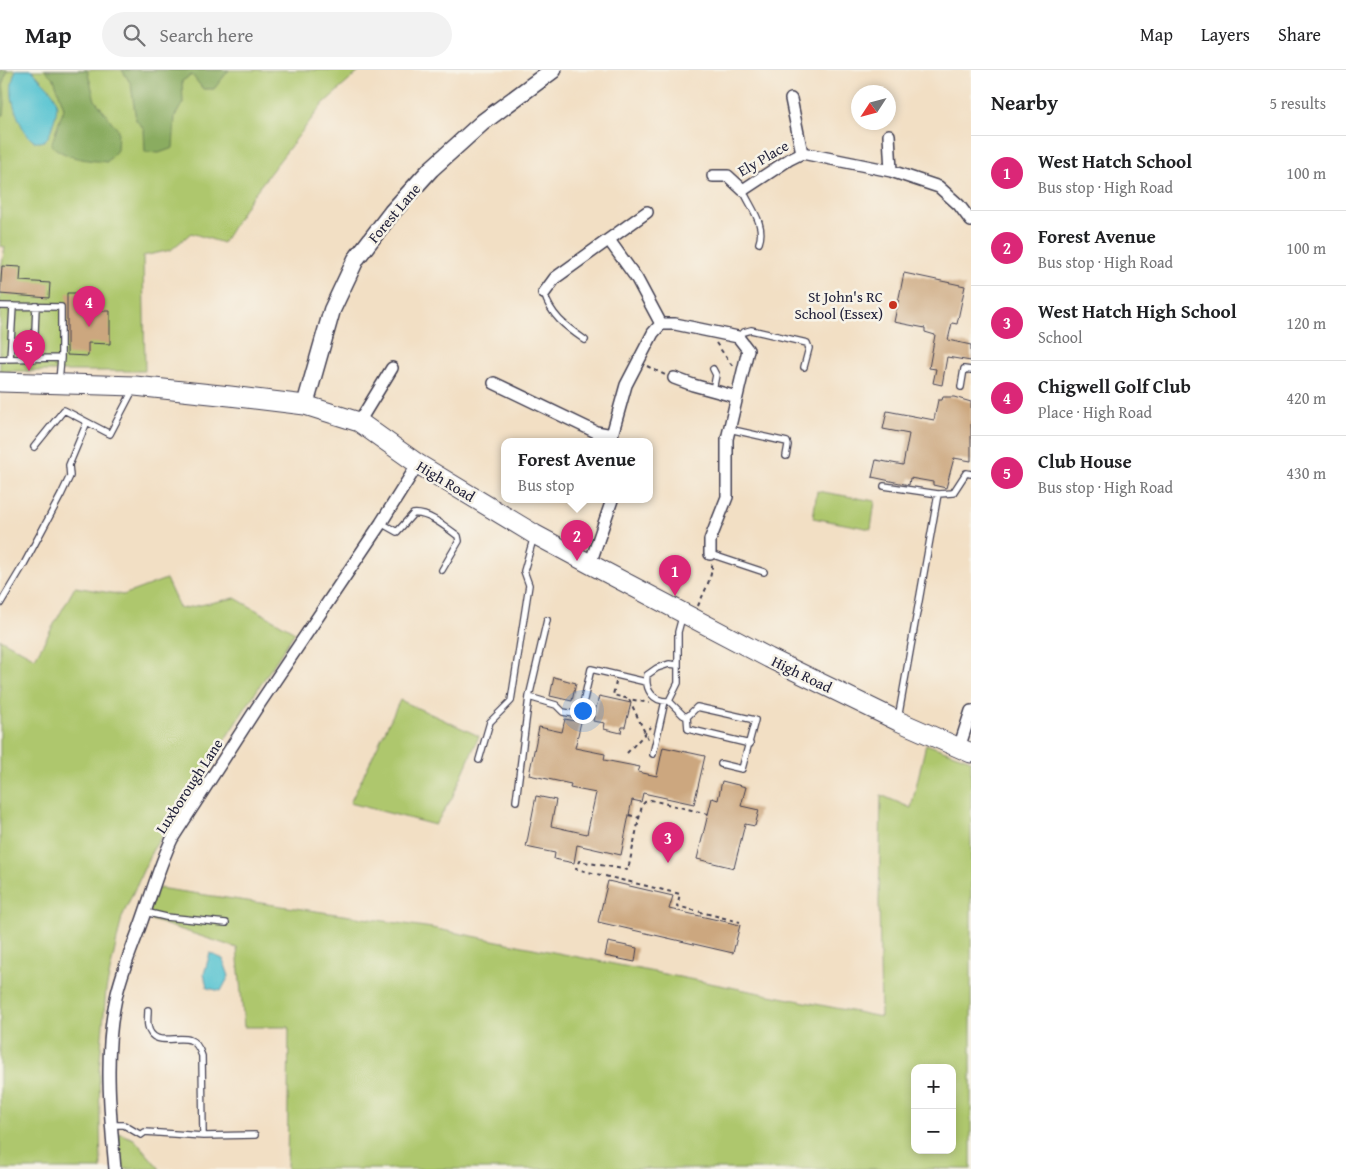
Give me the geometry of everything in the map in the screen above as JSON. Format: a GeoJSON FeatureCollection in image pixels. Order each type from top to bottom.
{"type":"FeatureCollection","features":[{"type":"Feature","properties":{"kind":"main road","name":"High Road"},"geometry":{"type":"LineString","coordinates":[[0,382],[135,386],[305,405],[359,422],[418,464],[534,534],[769,658],[892,718],[965,750]]}},
{"type":"Feature","properties":{"kind":"street","name":"Forest Lane"},"geometry":{"type":"LineString","coordinates":[[305,405],[332,310],[356,259],[392,212],[432,168],[483,122],[553,70]]}},
{"type":"Feature","properties":{"kind":"street","name":"Ely Place"},"geometry":{"type":"LineString","coordinates":[[792,99],[802,153]]}},
{"type":"Feature","properties":{"kind":"street"},"geometry":{"type":"LineString","coordinates":[[889,135],[892,171]]}},
{"type":"Feature","properties":{"kind":"street","name":"Ely Place"},"geometry":{"type":"LineString","coordinates":[[713,176],[728,176],[743,190],[802,153],[892,171],[939,187],[971,221]]}},
{"type":"Feature","properties":{"kind":"street"},"geometry":{"type":"LineString","coordinates":[[544,293],[556,278],[646,212]]}},
{"type":"Feature","properties":{"kind":"street"},"geometry":{"type":"LineString","coordinates":[[608,240],[637,279],[661,324]]}},
{"type":"Feature","properties":{"kind":"street"},"geometry":{"type":"LineString","coordinates":[[613,438],[626,385],[653,333],[661,324],[675,324],[738,337],[748,350],[727,439],[726,497],[710,540],[710,554]]}},
{"type":"Feature","properties":{"kind":"street"},"geometry":{"type":"LineString","coordinates":[[359,422],[392,368]]}},
{"type":"Feature","properties":{"kind":"street"},"geometry":{"type":"LineString","coordinates":[[674,378],[737,397]]}},
{"type":"Feature","properties":{"kind":"street"},"geometry":{"type":"LineString","coordinates":[[494,383],[611,438]]}},
{"type":"Feature","properties":{"kind":"street","name":"Luxborough Lane"},"geometry":{"type":"LineString","coordinates":[[115,1169],[111,1125],[110,1044],[114,1005],[123,971],[162,859],[172,840],[262,700],[381,523],[418,464]]}},
{"type":"Feature","properties":{"kind":"street"},"geometry":{"type":"LineString","coordinates":[[590,564],[611,503]]}},
{"type":"Feature","properties":{"kind":"street"},"geometry":{"type":"LineString","coordinates":[[965,750],[971,711]]}},
{"type":"Feature","properties":{"kind":"lane"},"geometry":{"type":"LineString","coordinates":[[743,190],[762,232],[759,244]]}},
{"type":"Feature","properties":{"kind":"lane"},"geometry":{"type":"LineString","coordinates":[[544,293],[548,305],[555,316],[585,340]]}},
{"type":"Feature","properties":{"kind":"lane"},"geometry":{"type":"LineString","coordinates":[[0,306],[61,307],[59,383]]}},
{"type":"Feature","properties":{"kind":"lane"},"geometry":{"type":"LineString","coordinates":[[10,359],[13,306]]}},
{"type":"Feature","properties":{"kind":"lane"},"geometry":{"type":"LineString","coordinates":[[34,359],[36,306]]}},
{"type":"Feature","properties":{"kind":"lane"},"geometry":{"type":"LineString","coordinates":[[738,337],[744,332],[751,330],[807,343],[809,348],[804,367]]}},
{"type":"Feature","properties":{"kind":"lane"},"geometry":{"type":"LineString","coordinates":[[0,359],[61,358]]}},
{"type":"Feature","properties":{"kind":"lane"},"geometry":{"type":"LineString","coordinates":[[713,369],[716,376],[713,390]]}},
{"type":"Feature","properties":{"kind":"lane"},"geometry":{"type":"LineString","coordinates":[[961,386],[964,369],[971,370]]}},
{"type":"Feature","properties":{"kind":"lane"},"geometry":{"type":"LineString","coordinates":[[34,447],[64,410],[110,434],[135,386]]}},
{"type":"Feature","properties":{"kind":"lane"},"geometry":{"type":"LineString","coordinates":[[0,604],[61,496],[70,476],[69,466],[87,422]]}},
{"type":"Feature","properties":{"kind":"lane"},"geometry":{"type":"LineString","coordinates":[[729,428],[786,442],[788,445],[786,456]]}},
{"type":"Feature","properties":{"kind":"lane"},"geometry":{"type":"LineString","coordinates":[[884,486],[938,494],[953,493],[966,473],[971,474]]}},
{"type":"Feature","properties":{"kind":"lane"},"geometry":{"type":"LineString","coordinates":[[892,718],[938,494]]}},
{"type":"Feature","properties":{"kind":"lane"},"geometry":{"type":"LineString","coordinates":[[381,523],[397,532],[413,514],[419,513],[428,516],[458,536],[459,541],[442,570]]}},
{"type":"Feature","properties":{"kind":"lane"},"geometry":{"type":"LineString","coordinates":[[479,760],[490,722],[512,701],[529,585],[524,571],[534,534]]}},
{"type":"Feature","properties":{"kind":"lane"},"geometry":{"type":"LineString","coordinates":[[710,554],[764,572]]}},
{"type":"Feature","properties":{"kind":"lane"},"geometry":{"type":"LineString","coordinates":[[653,752],[665,705],[678,683],[678,632],[688,615]]}},
{"type":"Feature","properties":{"kind":"lane"},"geometry":{"type":"LineString","coordinates":[[516,801],[529,697],[547,620]]}},
{"type":"Feature","properties":{"kind":"lane"},"geometry":{"type":"LineString","coordinates":[[678,665],[663,665],[652,671],[647,675],[647,688],[654,697],[665,705],[688,717]]}},
{"type":"Feature","properties":{"kind":"lane"},"geometry":{"type":"LineString","coordinates":[[529,697],[556,705],[563,712],[574,714],[582,708],[591,669],[646,682]]}},
{"type":"Feature","properties":{"kind":"lane"},"geometry":{"type":"LineString","coordinates":[[721,764],[742,769],[750,744],[755,720],[697,707],[688,717],[688,729],[750,744]]}},
{"type":"Feature","properties":{"kind":"lane"},"geometry":{"type":"LineString","coordinates":[[145,912],[166,917],[226,923]]}},
{"type":"Feature","properties":{"kind":"lane"},"geometry":{"type":"LineString","coordinates":[[148,1010],[148,1028],[152,1035],[159,1039],[190,1040],[199,1047],[202,1056],[203,1136]]}},
{"type":"Feature","properties":{"kind":"lane"},"geometry":{"type":"LineString","coordinates":[[111,1125],[124,1125],[141,1135],[145,1132],[203,1136],[255,1135]]}},
{"type":"Feature","properties":{"kind":"path"},"geometry":{"type":"LineString","coordinates":[[709,331],[709,334],[734,368],[743,370]]}},
{"type":"Feature","properties":{"kind":"path"},"geometry":{"type":"LineString","coordinates":[[638,362],[674,378]]}},
{"type":"Feature","properties":{"kind":"path"},"geometry":{"type":"LineString","coordinates":[[688,615],[712,567],[710,554]]}},
{"type":"Feature","properties":{"kind":"path"},"geometry":{"type":"LineString","coordinates":[[618,675],[613,695],[665,705],[646,734],[628,753]]}},
{"type":"Feature","properties":{"kind":"path"},"geometry":{"type":"LineString","coordinates":[[630,699],[653,752]]}},
{"type":"Feature","properties":{"kind":"path"},"geometry":{"type":"LineString","coordinates":[[708,814],[651,800],[646,802],[642,805],[628,870],[579,861],[576,869],[680,894],[677,906],[740,922]]}},
{"type":"Feature","properties":{"kind":"path"},"geometry":{"type":"LineString","coordinates":[[629,816],[640,818]]}},
{"type":"Feature","properties":{"kind":"green space"},"geometry":{"type":"Polygon","coordinates":[[[0,70],[361,70],[323,104],[250,199],[223,243],[191,233],[171,250],[143,256],[145,371],[0,371],[0,274],[5,247],[0,246],[0,70]]]}},
{"type":"Feature","properties":{"kind":"green space"},"geometry":{"type":"Polygon","coordinates":[[[0,70],[8,70],[3,82],[4,115],[0,115],[0,70]]]}},
{"type":"Feature","properties":{"kind":"green space"},"geometry":{"type":"Polygon","coordinates":[[[45,70],[87,70],[95,100],[118,130],[117,150],[107,162],[70,156],[51,145],[64,108],[54,79],[45,70]]]}},
{"type":"Feature","properties":{"kind":"green space"},"geometry":{"type":"Polygon","coordinates":[[[122,70],[229,70],[214,89],[203,89],[192,75],[182,81],[183,103],[175,116],[173,148],[159,153],[145,152],[144,129],[136,120],[131,84],[122,70]]]}},
{"type":"Feature","properties":{"kind":"green space"},"geometry":{"type":"Polygon","coordinates":[[[817,491],[875,501],[871,529],[813,518],[817,491]]]}},
{"type":"Feature","properties":{"kind":"green space"},"geometry":{"type":"Polygon","coordinates":[[[166,579],[180,609],[235,598],[295,632],[152,851],[122,917],[106,990],[99,1071],[101,1169],[0,1169],[0,639],[35,658],[75,587],[123,595],[166,579]]]}},
{"type":"Feature","properties":{"kind":"green space"},"geometry":{"type":"Polygon","coordinates":[[[400,700],[479,736],[452,798],[435,825],[350,803],[400,700]]]}},
{"type":"Feature","properties":{"kind":"green space"},"geometry":{"type":"Polygon","coordinates":[[[926,744],[971,760],[971,1169],[287,1169],[289,1027],[244,1027],[237,948],[145,918],[158,888],[432,928],[881,1017],[879,901],[881,795],[911,808],[926,744]]]}},
{"type":"Feature","properties":{"kind":"green space"},"geometry":{"type":"Polygon","coordinates":[[[118,1133],[134,1139],[160,1169],[122,1169],[118,1133]]]}},
{"type":"Feature","properties":{"kind":"water"},"geometry":{"type":"Polygon","coordinates":[[[16,70],[32,70],[55,96],[57,109],[55,118],[49,135],[42,142],[37,142],[28,136],[17,115],[12,93],[16,70]]]}},
{"type":"Feature","properties":{"kind":"water"},"geometry":{"type":"Polygon","coordinates":[[[210,953],[223,959],[229,976],[221,991],[207,988],[204,974],[210,953]]]}},
{"type":"Feature","properties":{"kind":"building"},"geometry":{"type":"Polygon","coordinates":[[[2,266],[21,267],[20,281],[50,283],[49,298],[0,294],[2,266]]]}},
{"type":"Feature","properties":{"kind":"building"},"geometry":{"type":"Polygon","coordinates":[[[904,273],[965,286],[957,324],[952,323],[948,340],[971,345],[971,361],[947,357],[942,385],[933,383],[936,369],[929,368],[935,335],[925,332],[925,328],[894,322],[904,273]]]}},
{"type":"Feature","properties":{"kind":"building"},"geometry":{"type":"Polygon","coordinates":[[[67,293],[88,293],[88,303],[101,303],[101,311],[110,311],[110,344],[88,343],[88,356],[67,355],[67,293]]]}},
{"type":"Feature","properties":{"kind":"building"},"geometry":{"type":"Polygon","coordinates":[[[943,397],[954,397],[971,402],[971,461],[954,458],[946,488],[933,485],[933,482],[910,478],[909,485],[872,477],[876,460],[903,465],[909,434],[883,429],[887,411],[934,420],[938,400],[942,400],[943,397]]]}},
{"type":"Feature","properties":{"kind":"building"},"geometry":{"type":"Polygon","coordinates":[[[554,677],[576,683],[572,701],[550,696],[554,677]]]}},
{"type":"Feature","properties":{"kind":"building"},"geometry":{"type":"Polygon","coordinates":[[[599,696],[631,703],[625,727],[622,727],[621,733],[604,729],[605,723],[593,721],[599,696]]]}},
{"type":"Feature","properties":{"kind":"building"},"geometry":{"type":"Polygon","coordinates":[[[565,719],[581,722],[575,748],[605,754],[604,760],[640,767],[638,772],[657,776],[663,747],[705,756],[694,804],[643,793],[641,802],[632,800],[621,855],[577,845],[574,863],[554,859],[555,853],[526,847],[536,796],[556,800],[551,826],[587,834],[596,793],[570,788],[571,784],[529,775],[539,727],[562,732],[565,719]]]}},
{"type":"Feature","properties":{"kind":"building"},"geometry":{"type":"Polygon","coordinates":[[[722,781],[746,787],[741,806],[759,810],[755,826],[745,824],[734,868],[697,859],[712,798],[718,800],[722,781]]]}},
{"type":"Feature","properties":{"kind":"building"},"geometry":{"type":"Polygon","coordinates":[[[608,881],[673,896],[669,909],[740,925],[733,953],[598,922],[608,881]]]}},
{"type":"Feature","properties":{"kind":"building"},"geometry":{"type":"Polygon","coordinates":[[[608,942],[637,948],[635,962],[605,956],[608,942]]]}},
{"type":"Feature","properties":{"kind":"place","name":"St John's RC School (Essex)"},"geometry":{"type":"Point","coordinates":[893,305]}},
{"type":"Feature","properties":{"kind":"place","name":"Chigwell Golf Club"},"geometry":{"type":"Point","coordinates":[89,327]}},
{"type":"Feature","properties":{"kind":"place","name":"Club House"},"geometry":{"type":"Point","coordinates":[29,371]}},
{"type":"Feature","properties":{"kind":"place","name":"Forest Avenue"},"geometry":{"type":"Point","coordinates":[577,561]}},
{"type":"Feature","properties":{"kind":"place","name":"West Hatch School"},"geometry":{"type":"Point","coordinates":[675,596]}},
{"type":"Feature","properties":{"kind":"place","name":"West Hatch High School"},"geometry":{"type":"Point","coordinates":[668,863]}}]}
